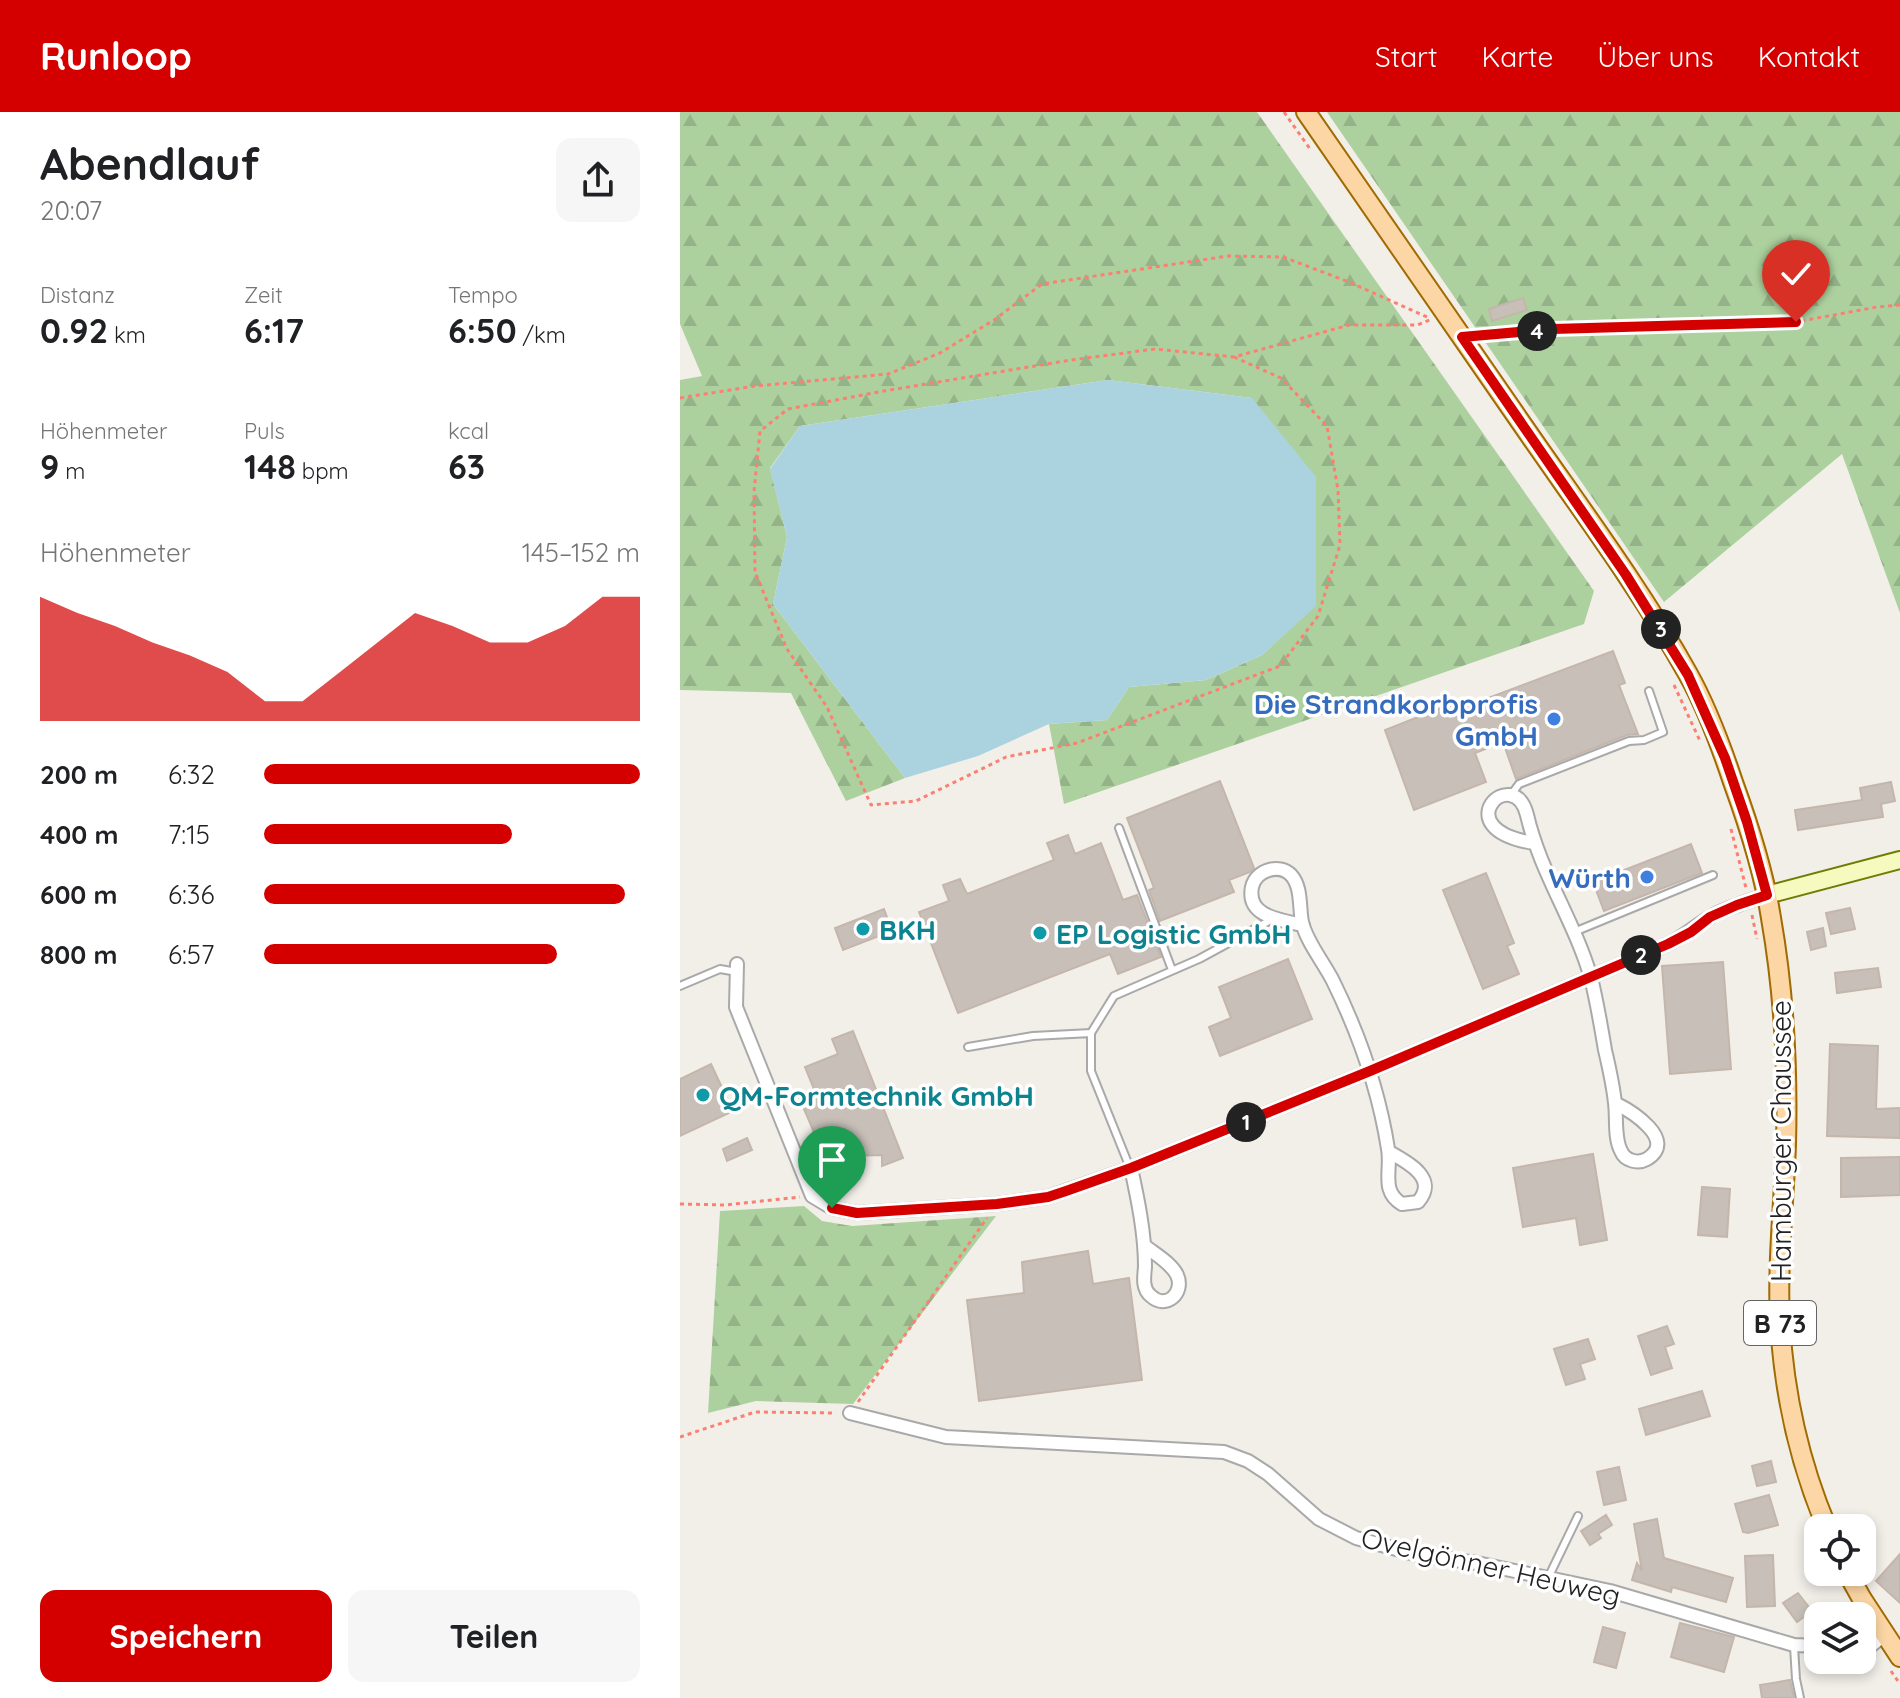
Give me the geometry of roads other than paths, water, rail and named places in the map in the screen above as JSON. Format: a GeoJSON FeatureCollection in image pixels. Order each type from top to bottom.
{"type":"FeatureCollection","features":[{"type":"Feature","properties":{"kind":"main road","name":"Hamburger Chaussee"},"geometry":{"type":"LineString","coordinates":[[1306,112],[1626,575],[1688,675],[1725,758],[1747,822],[1758,898],[1780,974],[1785,1046],[1786,1142],[1780,1285],[1783,1352],[1798,1441],[1822,1514]]}},
{"type":"Feature","properties":{"kind":"main road"},"geometry":{"type":"LineString","coordinates":[[1855,1586],[1900,1657]]}},
{"type":"Feature","properties":{"kind":"street"},"geometry":{"type":"LineString","coordinates":[[1534,843],[1509,838],[1491,825],[1488,808],[1493,800],[1501,795],[1511,795],[1523,804],[1534,843],[1590,976],[1615,1103],[1620,1151],[1625,1158],[1633,1161],[1646,1159],[1656,1146],[1653,1130],[1615,1103]]}},
{"type":"Feature","properties":{"kind":"street"},"geometry":{"type":"LineString","coordinates":[[737,968],[736,1007],[812,1196],[832,1208],[857,1213],[997,1204],[1048,1197],[1131,1168],[1370,1071],[1668,944],[1710,917],[1758,898],[1900,860]]}},
{"type":"Feature","properties":{"kind":"street"},"geometry":{"type":"LineString","coordinates":[[1303,925],[1274,919],[1256,909],[1251,898],[1254,880],[1266,871],[1283,869],[1297,885],[1303,925],[1333,982],[1370,1071],[1389,1152]]}},
{"type":"Feature","properties":{"kind":"street"},"geometry":{"type":"LineString","coordinates":[[1131,1168],[1145,1246]]}},
{"type":"Feature","properties":{"kind":"street","name":"Ovelgönner Heuweg"},"geometry":{"type":"LineString","coordinates":[[850,1413],[946,1437],[1224,1452],[1248,1461],[1268,1474],[1319,1519],[1356,1538],[1418,1555],[1477,1563],[1610,1591],[1804,1645]]}},
{"type":"Feature","properties":{"kind":"street"},"geometry":{"type":"LineString","coordinates":[[1876,1642],[1884,1635]]}},
{"type":"Feature","properties":{"kind":"lane"},"geometry":{"type":"LineString","coordinates":[[1511,795],[1519,784],[1629,741],[1644,740],[1663,732],[1649,691]]}},
{"type":"Feature","properties":{"kind":"lane"},"geometry":{"type":"LineString","coordinates":[[1119,828],[1172,970]]}},
{"type":"Feature","properties":{"kind":"lane"},"geometry":{"type":"LineString","coordinates":[[1574,932],[1713,875]]}},
{"type":"Feature","properties":{"kind":"lane"},"geometry":{"type":"LineString","coordinates":[[1131,1168],[1091,1071],[1091,1033],[1114,996],[1199,959],[1274,919]]}},
{"type":"Feature","properties":{"kind":"lane"},"geometry":{"type":"LineString","coordinates":[[680,986],[720,969],[737,968]]}},
{"type":"Feature","properties":{"kind":"lane"},"geometry":{"type":"LineString","coordinates":[[968,1047],[1033,1036],[1091,1033]]}},
{"type":"Feature","properties":{"kind":"lane"},"geometry":{"type":"LineString","coordinates":[[1548,1578],[1578,1516]]}},
{"type":"Feature","properties":{"kind":"lane"},"geometry":{"type":"LineString","coordinates":[[1794,1645],[1800,1698]]}},
{"type":"Feature","properties":{"kind":"water"},"geometry":{"type":"Polygon","coordinates":[[[1108,380],[1252,398],[1316,477],[1316,606],[1262,655],[1206,680],[1129,687],[1107,720],[1049,724],[978,756],[905,778],[773,604],[787,537],[770,469],[800,426],[1108,380]]]}},
{"type":"Feature","properties":{"kind":"place","name":"Die Strandkorbprofis GmbH"},"geometry":{"type":"Point","coordinates":[1554,719]}},
{"type":"Feature","properties":{"kind":"place","name":"Würth"},"geometry":{"type":"Point","coordinates":[1647,877]}},
{"type":"Feature","properties":{"kind":"place","name":"BKH"},"geometry":{"type":"Point","coordinates":[863,929]}},
{"type":"Feature","properties":{"kind":"place","name":"EP Logistic GmbH"},"geometry":{"type":"Point","coordinates":[1040,933]}},
{"type":"Feature","properties":{"kind":"place","name":"QM-Formtechnik GmbH"},"geometry":{"type":"Point","coordinates":[703,1095]}}]}
